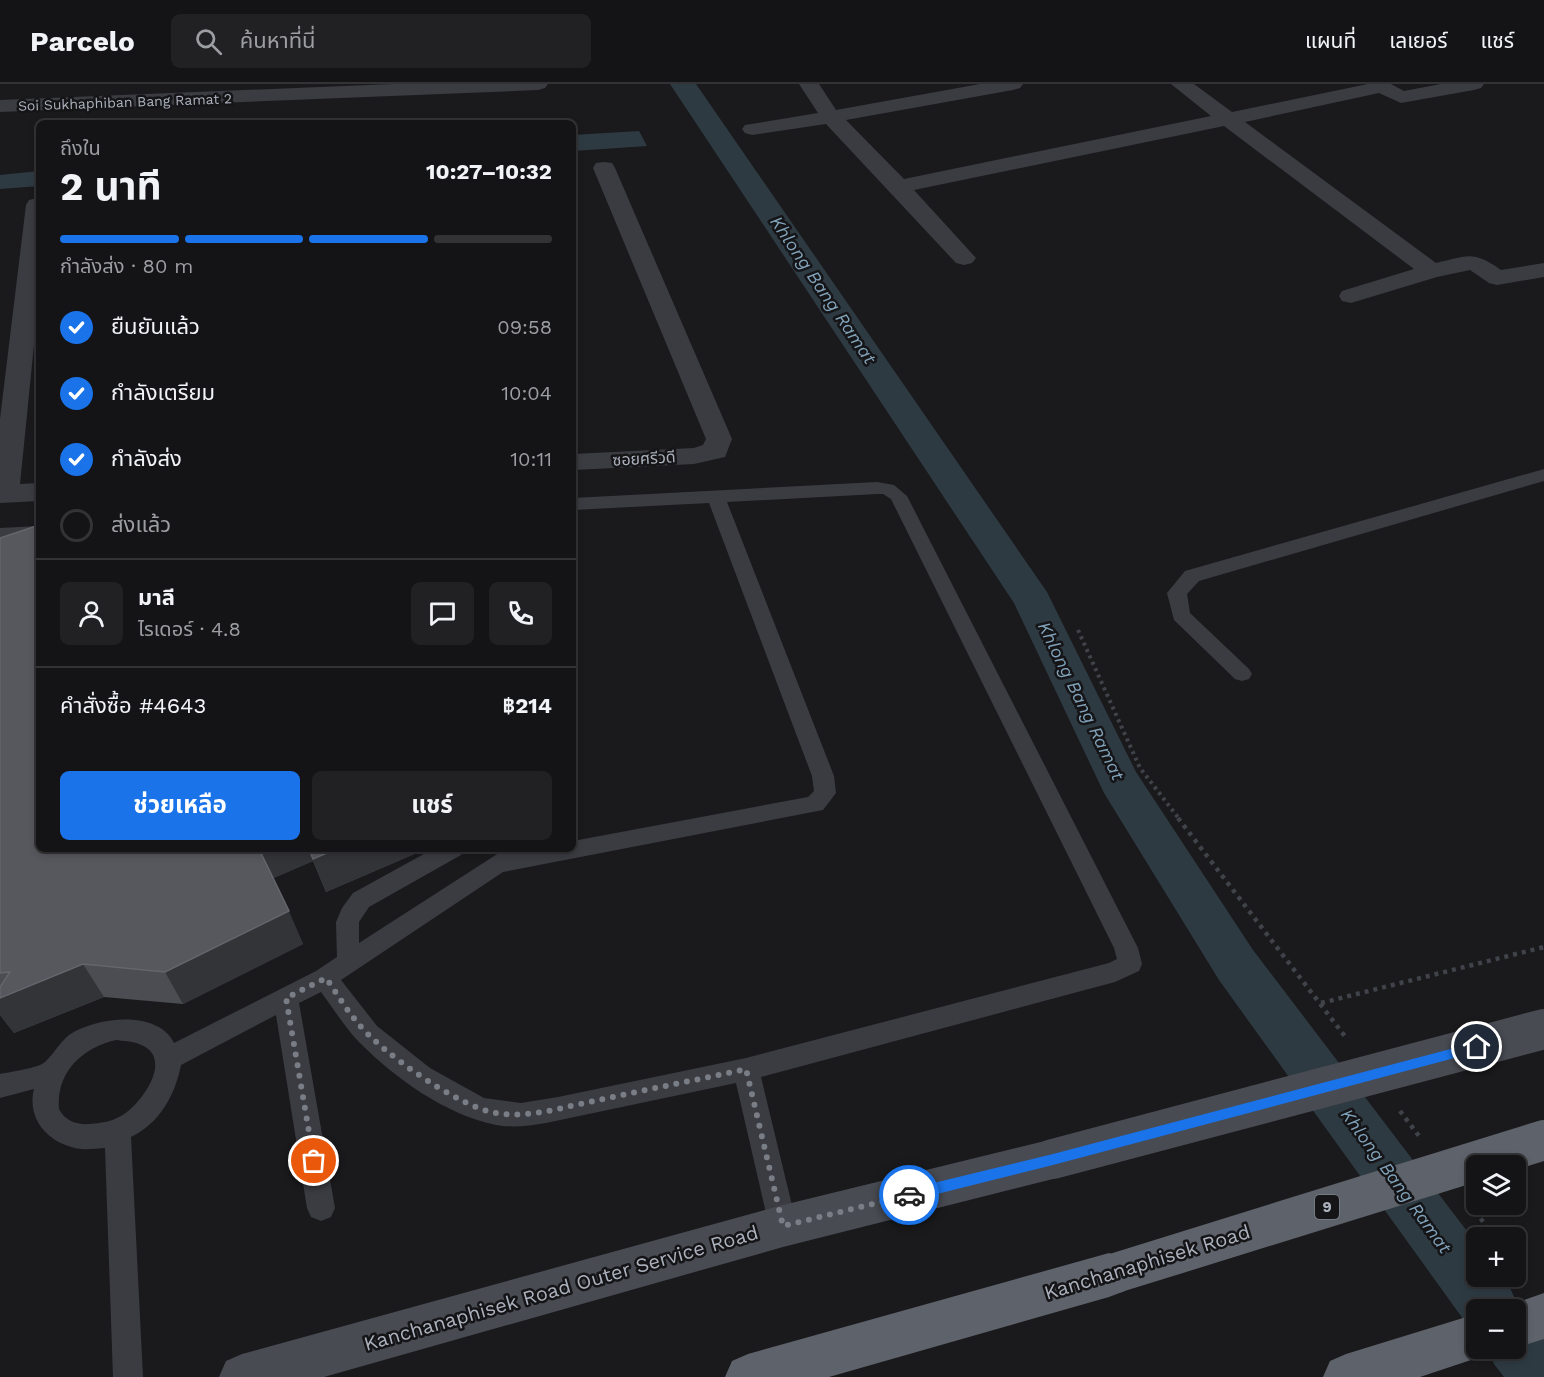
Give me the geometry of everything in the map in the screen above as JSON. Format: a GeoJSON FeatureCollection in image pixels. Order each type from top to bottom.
{"type":"FeatureCollection","features":[{"type":"Feature","properties":{"kind":"highway","name":"Kanchanaphisek Road"},"geometry":{"type":"LineString","coordinates":[[748,1377],[1109,1275],[1544,1140]]}},
{"type":"Feature","properties":{"kind":"highway"},"geometry":{"type":"LineString","coordinates":[[1526,1322],[1544,1316]]}},
{"type":"Feature","properties":{"kind":"highway"},"geometry":{"type":"LineString","coordinates":[[1346,1377],[1466,1340]]}},
{"type":"Feature","properties":{"kind":"main road","name":"Kanchanaphisek Road Outer Service Road"},"geometry":{"type":"LineString","coordinates":[[242,1377],[783,1226],[1053,1159],[1544,1029]]}},
{"type":"Feature","properties":{"kind":"street","name":"Soi Sukhaphiban Bang Ramat 2"},"geometry":{"type":"LineString","coordinates":[[0,106],[538,84]]}},
{"type":"Feature","properties":{"kind":"street"},"geometry":{"type":"LineString","coordinates":[[809,84],[831,117],[964,258]]}},
{"type":"Feature","properties":{"kind":"street"},"geometry":{"type":"LineString","coordinates":[[752,129],[831,117],[1008,84]]}},
{"type":"Feature","properties":{"kind":"street"},"geometry":{"type":"LineString","coordinates":[[1181,84],[1432,271]]}},
{"type":"Feature","properties":{"kind":"street"},"geometry":{"type":"LineString","coordinates":[[899,187],[1382,87],[1401,97],[1474,84]]}},
{"type":"Feature","properties":{"kind":"street","name":"ซอยศรีวดี"},"geometry":{"type":"LineString","coordinates":[[576,462],[694,456],[715,451],[719,439],[604,168]]}},
{"type":"Feature","properties":{"kind":"street"},"geometry":{"type":"LineString","coordinates":[[36,221],[2,494],[36,492]]}},
{"type":"Feature","properties":{"kind":"street"},"geometry":{"type":"LineString","coordinates":[[1352,296],[1432,271],[1474,262],[1497,279],[1544,270]]}},
{"type":"Feature","properties":{"kind":"lane"},"geometry":{"type":"LineString","coordinates":[[1242,674],[1181,615],[1177,593],[1192,576],[1544,475]]}},
{"type":"Feature","properties":{"kind":"lane"},"geometry":{"type":"LineString","coordinates":[[326,978],[357,1023],[379,1045],[429,1081],[483,1110],[496,1113],[532,1113],[746,1069],[1115,972],[1130,964],[1126,948],[898,496],[888,489],[877,488],[576,504]]}},
{"type":"Feature","properties":{"kind":"lane"},"geometry":{"type":"LineString","coordinates":[[576,849],[815,804],[825,793],[823,776],[716,496]]}},
{"type":"Feature","properties":{"kind":"lane"},"geometry":{"type":"LineString","coordinates":[[0,534],[36,532]]}},
{"type":"Feature","properties":{"kind":"lane"},"geometry":{"type":"LineString","coordinates":[[350,962],[346,921],[361,900],[448,852]]}},
{"type":"Feature","properties":{"kind":"lane"},"geometry":{"type":"LineString","coordinates":[[168,1059],[326,978],[515,852]]}},
{"type":"Feature","properties":{"kind":"lane"},"geometry":{"type":"LineString","coordinates":[[496,864],[560,852]]}},
{"type":"Feature","properties":{"kind":"lane"},"geometry":{"type":"LineString","coordinates":[[286,998],[321,1208]]}},
{"type":"Feature","properties":{"kind":"lane"},"geometry":{"type":"LineString","coordinates":[[116,1029],[135,1029],[150,1034],[162,1044],[168,1059],[168,1077],[161,1095],[147,1112],[118,1130],[106,1135],[85,1138],[65,1133],[52,1123],[45,1107],[44,1091],[50,1073],[62,1056],[78,1043],[96,1034],[116,1029]]}},
{"type":"Feature","properties":{"kind":"lane"},"geometry":{"type":"LineString","coordinates":[[746,1069],[783,1226]]}},
{"type":"Feature","properties":{"kind":"lane"},"geometry":{"type":"LineString","coordinates":[[0,1086],[50,1073]]}},
{"type":"Feature","properties":{"kind":"lane"},"geometry":{"type":"LineString","coordinates":[[118,1130],[128,1377]]}},
{"type":"Feature","properties":{"kind":"path"},"geometry":{"type":"LineString","coordinates":[[1078,630],[1140,768],[1348,1041]]}},
{"type":"Feature","properties":{"kind":"path"},"geometry":{"type":"LineString","coordinates":[[1320,1003],[1544,947]]}},
{"type":"Feature","properties":{"kind":"path"},"geometry":{"type":"LineString","coordinates":[[1397,1106],[1425,1144]]}},
{"type":"Feature","properties":{"kind":"shaded area"},"geometry":{"type":"Polygon","coordinates":[[[639,131],[647,146],[576,151],[576,135],[639,131]]]}},
{"type":"Feature","properties":{"kind":"shaded area"},"geometry":{"type":"Polygon","coordinates":[[[36,171],[36,186],[0,189],[0,175],[36,171]]]}},
{"type":"Feature","properties":{"kind":"building"},"geometry":{"type":"Polygon","coordinates":[[[36,526],[36,852],[260,852],[289,911],[165,972],[83,964],[0,998],[0,987],[10,972],[0,973],[0,538],[36,526]]]}},
{"type":"Feature","properties":{"kind":"building"},"geometry":{"type":"Polygon","coordinates":[[[310,852],[329,852],[313,859],[310,852]]]}},
{"type":"Feature","properties":{"kind":"waterway","name":"Khlong Bang Ramat"},"geometry":{"type":"LineString","coordinates":[[683,84],[1033,601],[1119,781],[1236,965],[1483,1299]]}},
{"type":"Feature","properties":{"kind":"waterway","name":"Khlong Bang Ramat"},"geometry":{"type":"LineString","coordinates":[[1526,1358],[1540,1377]]}},
{"type":"Feature","properties":{"kind":"way so far"},"geometry":{"type":"LineString","coordinates":[[314,1161],[286,998],[326,978],[357,1023],[379,1045],[429,1081],[483,1110],[496,1113],[509,1115],[532,1113],[746,1069],[783,1226],[909,1195]]}},
{"type":"Feature","properties":{"kind":"route"},"geometry":{"type":"LineString","coordinates":[[909,1195],[1477,1047]]}}]}
